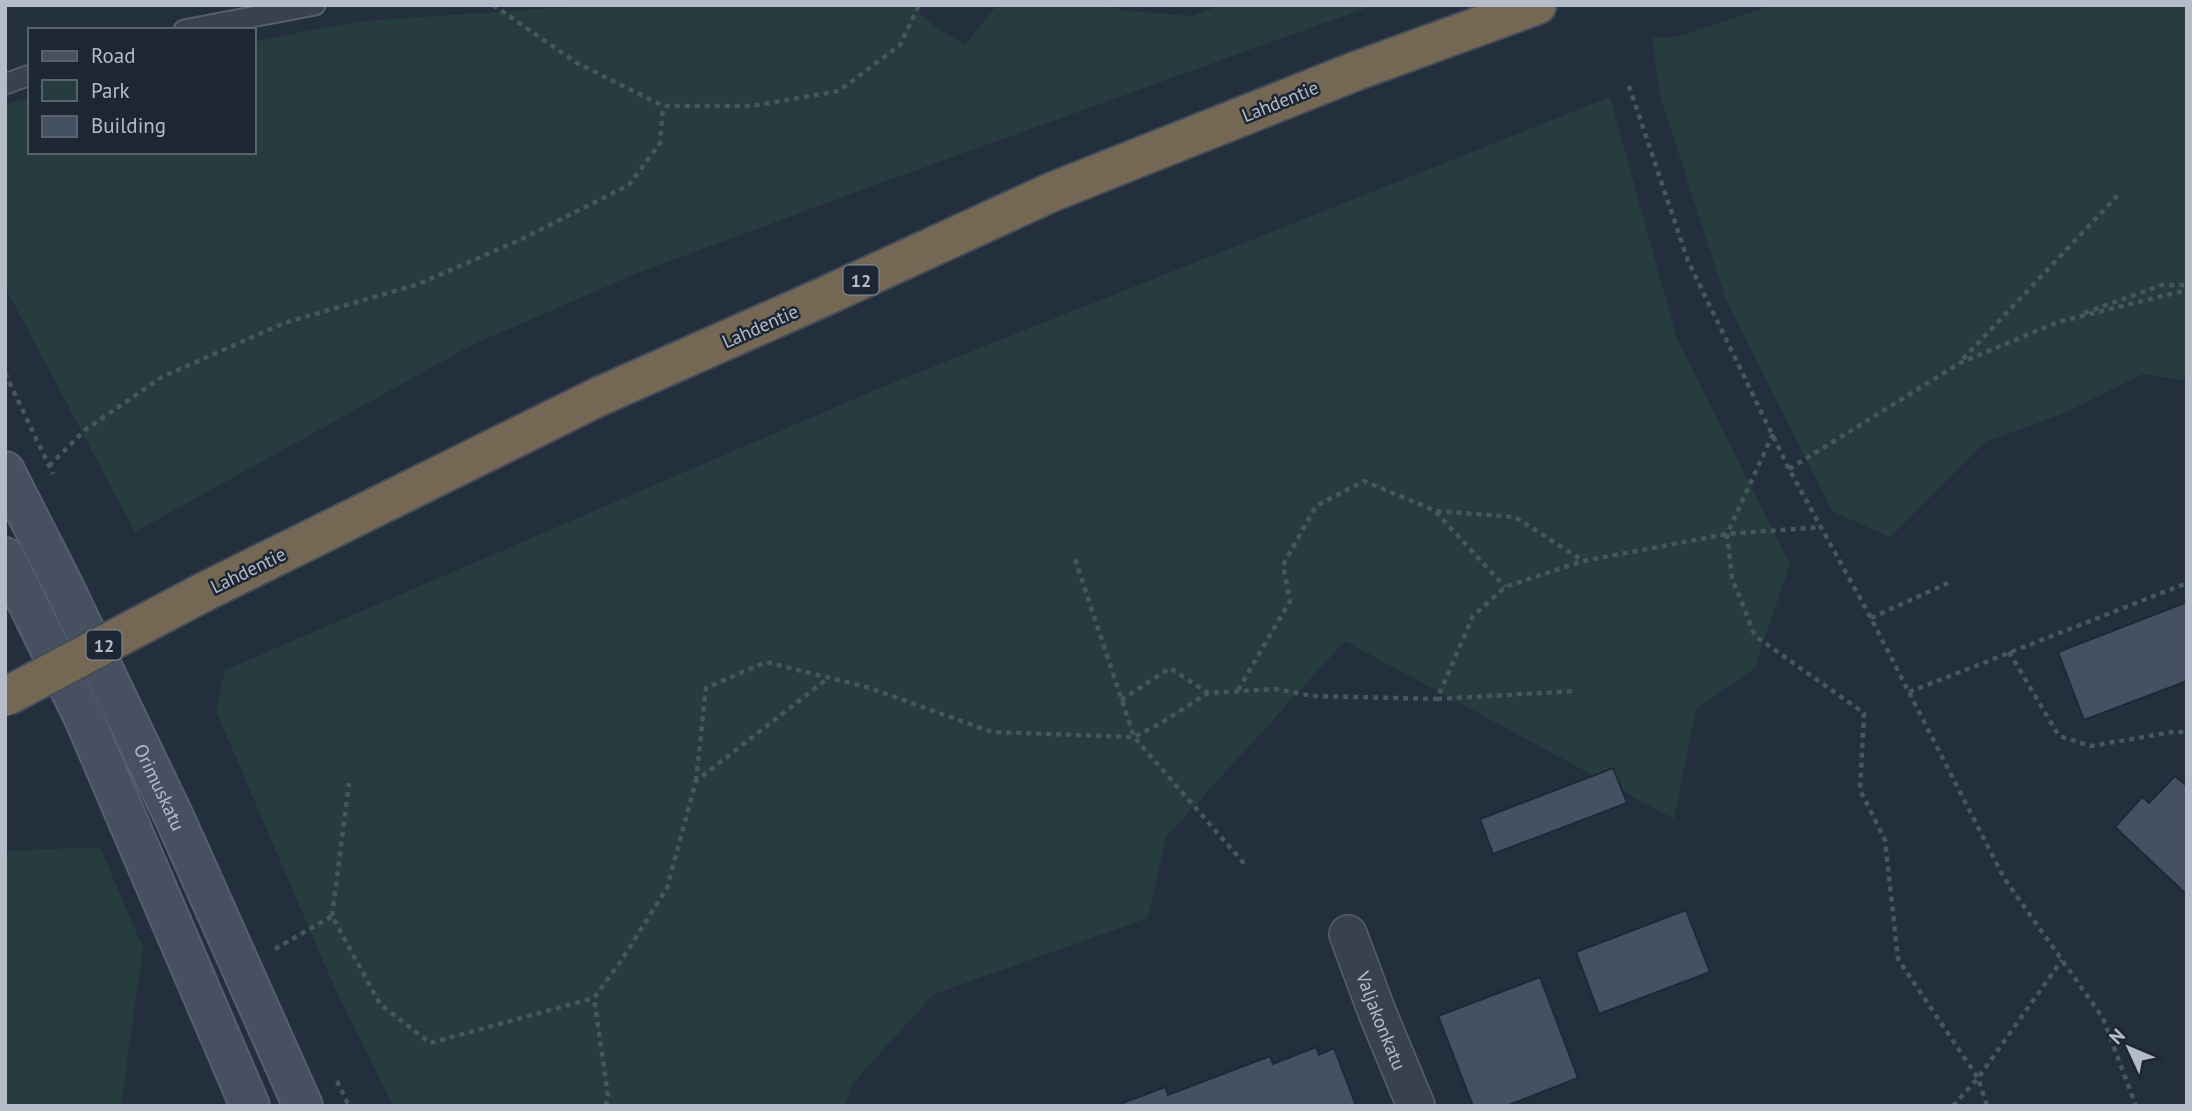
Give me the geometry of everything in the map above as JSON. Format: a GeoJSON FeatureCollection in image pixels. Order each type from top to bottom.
{"type":"FeatureCollection","features":[{"type":"Feature","properties":{"kind":"highway","name":"Lahdentie"},"geometry":{"type":"LineString","coordinates":[[5,697],[202,593],[598,397],[1052,192],[1356,71],[1537,5]]}},
{"type":"Feature","properties":{"kind":"main road","name":"Orimuskatu"},"geometry":{"type":"LineString","coordinates":[[5,471],[63,584],[175,819],[303,1106]]}},
{"type":"Feature","properties":{"kind":"main road"},"geometry":{"type":"LineString","coordinates":[[5,557],[84,718],[250,1106]]}},
{"type":"Feature","properties":{"kind":"street","name":"Valjakonkatu"},"geometry":{"type":"LineString","coordinates":[[1348,934],[1416,1106]]}},
{"type":"Feature","properties":{"kind":"lane"},"geometry":{"type":"LineString","coordinates":[[194,28],[315,5]]}},
{"type":"Feature","properties":{"kind":"lane"},"geometry":{"type":"LineString","coordinates":[[5,84],[28,76]]}},
{"type":"Feature","properties":{"kind":"path"},"geometry":{"type":"LineString","coordinates":[[494,5],[578,63],[663,106],[752,106],[839,91],[900,45],[919,5]]}},
{"type":"Feature","properties":{"kind":"path"},"geometry":{"type":"LineString","coordinates":[[1629,86],[1688,261],[1789,469],[1871,618],[2004,878],[2103,1018],[2136,1106]]}},
{"type":"Feature","properties":{"kind":"path"},"geometry":{"type":"LineString","coordinates":[[49,467],[85,430],[162,377],[284,323],[416,285],[522,239],[629,185],[660,143],[663,106]]}},
{"type":"Feature","properties":{"kind":"path"},"geometry":{"type":"LineString","coordinates":[[1960,363],[2118,195]]}},
{"type":"Feature","properties":{"kind":"path"},"geometry":{"type":"LineString","coordinates":[[1789,469],[1960,363],[2058,322],[2162,285],[2187,288]]}},
{"type":"Feature","properties":{"kind":"path"},"geometry":{"type":"LineString","coordinates":[[2058,322],[2187,288]]}},
{"type":"Feature","properties":{"kind":"path"},"geometry":{"type":"LineString","coordinates":[[1773,434],[1727,534],[1732,578],[1755,636],[1864,713],[1860,790],[1885,840],[1898,959],[1978,1078],[1987,1106]]}},
{"type":"Feature","properties":{"kind":"path"},"geometry":{"type":"LineString","coordinates":[[1238,690],[1290,601],[1283,565],[1316,506],[1364,481],[1436,511],[1516,517],[1583,561]]}},
{"type":"Feature","properties":{"kind":"path"},"geometry":{"type":"LineString","coordinates":[[1436,511],[1505,587]]}},
{"type":"Feature","properties":{"kind":"path"},"geometry":{"type":"LineString","coordinates":[[1437,699],[1473,616],[1505,587],[1583,561],[1727,534],[1821,527]]}},
{"type":"Feature","properties":{"kind":"path"},"geometry":{"type":"LineString","coordinates":[[1074,559],[1134,737],[1247,867]]}},
{"type":"Feature","properties":{"kind":"path"},"geometry":{"type":"LineString","coordinates":[[1871,618],[1948,583]]}},
{"type":"Feature","properties":{"kind":"path"},"geometry":{"type":"LineString","coordinates":[[1909,692],[2187,583]]}},
{"type":"Feature","properties":{"kind":"path"},"geometry":{"type":"LineString","coordinates":[[2009,653],[2059,736],[2091,746],[2178,731],[2187,734]]}},
{"type":"Feature","properties":{"kind":"path"},"geometry":{"type":"LineString","coordinates":[[349,783],[332,916],[380,1004],[430,1043],[594,998],[667,888],[696,781],[706,688],[766,662],[870,688],[992,732],[1134,737],[1208,693],[1238,690],[1275,690],[1325,697],[1437,699],[1576,691]]}},
{"type":"Feature","properties":{"kind":"path"},"geometry":{"type":"LineString","coordinates":[[1121,700],[1170,668],[1208,693]]}},
{"type":"Feature","properties":{"kind":"path"},"geometry":{"type":"LineString","coordinates":[[696,781],[828,678]]}},
{"type":"Feature","properties":{"kind":"path"},"geometry":{"type":"LineString","coordinates":[[275,948],[332,916]]}},
{"type":"Feature","properties":{"kind":"path"},"geometry":{"type":"LineString","coordinates":[[1953,1106],[1978,1078],[2062,960]]}},
{"type":"Feature","properties":{"kind":"path"},"geometry":{"type":"LineString","coordinates":[[594,998],[608,1096],[606,1106]]}},
{"type":"Feature","properties":{"kind":"green space"},"geometry":{"type":"Polygon","coordinates":[[[597,5],[910,5],[936,27],[965,45],[997,5],[1103,5],[1127,11],[1192,16],[1221,5],[1374,5],[635,274],[470,346],[135,532],[5,287],[5,105],[28,98],[28,154],[256,154],[256,41],[362,21],[597,5]]]}},
{"type":"Feature","properties":{"kind":"green space"},"geometry":{"type":"Polygon","coordinates":[[[1773,5],[2187,5],[2187,381],[2143,374],[2062,414],[1985,442],[1890,537],[1832,511],[1726,300],[1661,99],[1652,38],[1678,36],[1773,5]]]}},
{"type":"Feature","properties":{"kind":"green space"},"geometry":{"type":"Polygon","coordinates":[[[1610,97],[1676,336],[1790,564],[1755,668],[1696,709],[1674,819],[1345,641],[1166,837],[1148,918],[934,994],[853,1083],[845,1106],[393,1106],[333,984],[216,711],[225,670],[882,387],[1610,97]]]}},
{"type":"Feature","properties":{"kind":"green space"},"geometry":{"type":"Polygon","coordinates":[[[100,847],[143,948],[121,1106],[5,1106],[5,851],[100,847]]]}},
{"type":"Feature","properties":{"kind":"building"},"geometry":{"type":"Polygon","coordinates":[[[2187,602],[2187,681],[2084,720],[2058,652],[2187,602]]]}},
{"type":"Feature","properties":{"kind":"building"},"geometry":{"type":"Polygon","coordinates":[[[1613,768],[1627,803],[1493,854],[1480,819],[1613,768]]]}},
{"type":"Feature","properties":{"kind":"building"},"geometry":{"type":"Polygon","coordinates":[[[2175,776],[2187,786],[2187,895],[2115,827],[2142,797],[2149,803],[2175,776]]]}},
{"type":"Feature","properties":{"kind":"building"},"geometry":{"type":"Polygon","coordinates":[[[1686,910],[1710,972],[1599,1014],[1576,952],[1686,910]]]}},
{"type":"Feature","properties":{"kind":"building"},"geometry":{"type":"Polygon","coordinates":[[[1540,977],[1578,1078],[1506,1106],[1473,1106],[1438,1016],[1540,977]]]}},
{"type":"Feature","properties":{"kind":"building"},"geometry":{"type":"Polygon","coordinates":[[[1316,1047],[1319,1055],[1334,1048],[1356,1106],[1115,1106],[1165,1087],[1168,1095],[1270,1056],[1273,1064],[1316,1047]]]}}]}
